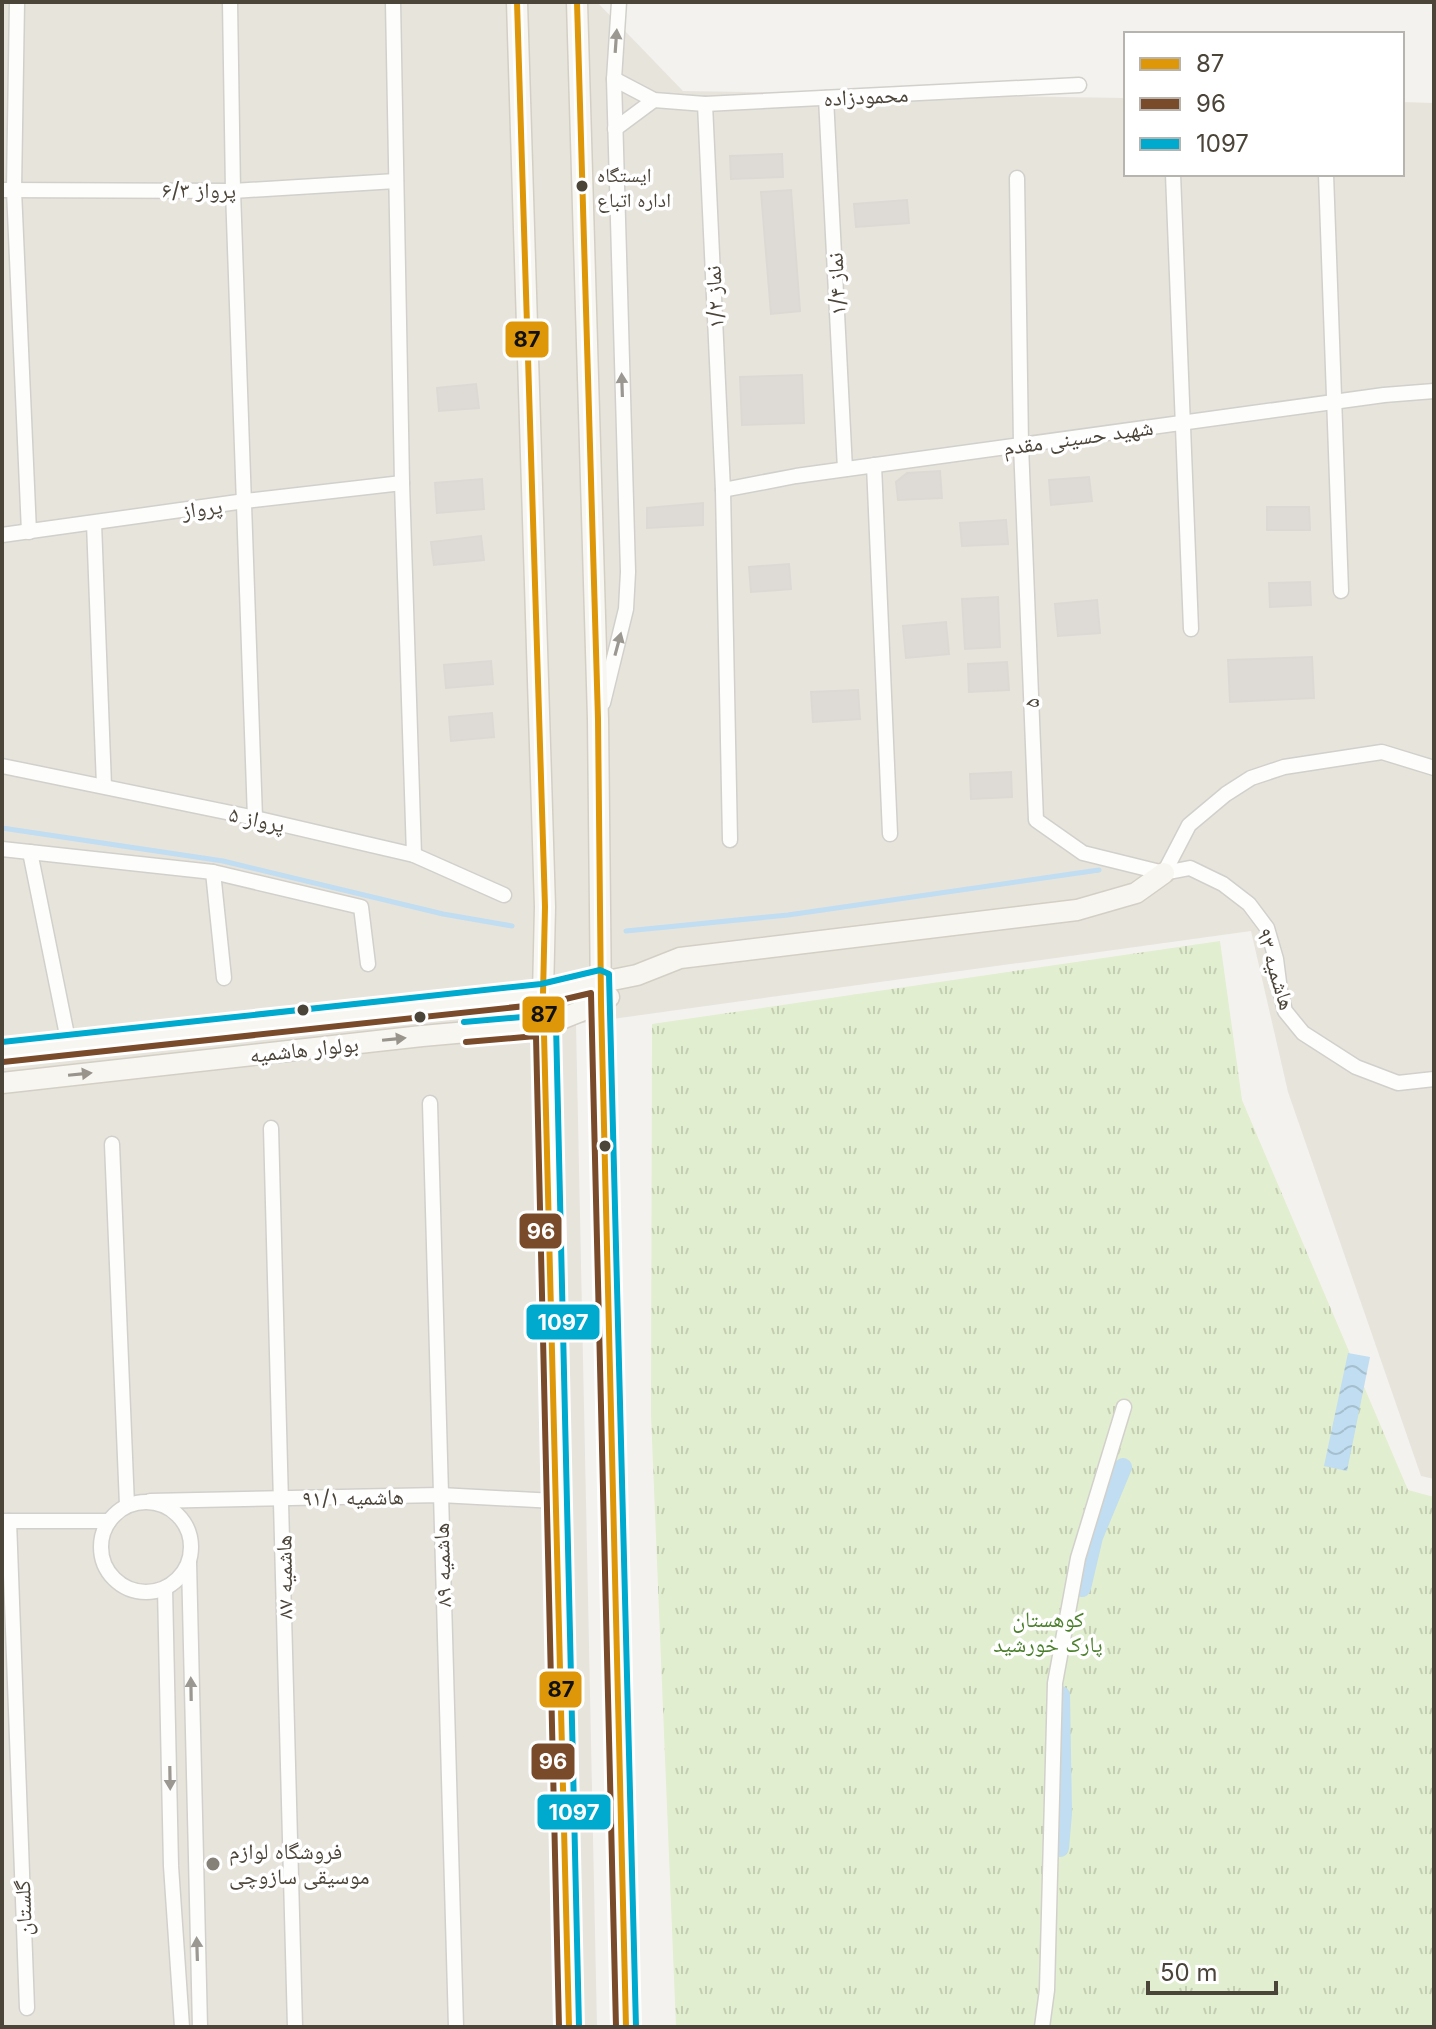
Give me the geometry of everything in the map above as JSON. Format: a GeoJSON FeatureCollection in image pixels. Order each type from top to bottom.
{"type":"FeatureCollection","features":[{"type":"Feature","properties":{"kind":"main road"},"geometry":{"type":"LineString","coordinates":[[517,2],[544,891],[543,994],[569,2027]]}},
{"type":"Feature","properties":{"kind":"main road"},"geometry":{"type":"LineString","coordinates":[[577,2],[598,719],[601,1003],[626,2027]]}},
{"type":"Feature","properties":{"kind":"main road"},"geometry":{"type":"LineString","coordinates":[[637,975],[680,958],[1077,910],[1136,893],[1164,873]]}},
{"type":"Feature","properties":{"kind":"main road","name":"بولوار هاشمیه"},"geometry":{"type":"LineString","coordinates":[[2,1052],[543,994],[637,975]]}},
{"type":"Feature","properties":{"kind":"main road","name":"بولوار هاشمیه"},"geometry":{"type":"LineString","coordinates":[[2,1083],[406,1037],[546,1025],[601,1003],[637,975]]}},
{"type":"Feature","properties":{"kind":"street"},"geometry":{"type":"LineString","coordinates":[[17,2],[8,190],[29,532]]}},
{"type":"Feature","properties":{"kind":"street"},"geometry":{"type":"LineString","coordinates":[[230,2],[233,191],[255,818]]}},
{"type":"Feature","properties":{"kind":"street"},"geometry":{"type":"LineString","coordinates":[[393,2],[402,483],[414,855]]}},
{"type":"Feature","properties":{"kind":"street"},"geometry":{"type":"LineString","coordinates":[[598,719],[626,609],[628,572],[614,79],[619,2]]}},
{"type":"Feature","properties":{"kind":"street","name":"محمودزاده"},"geometry":{"type":"LineString","coordinates":[[614,79],[654,100],[705,104],[1079,85]]}},
{"type":"Feature","properties":{"kind":"street","name":"نماز ۱/۴"},"geometry":{"type":"LineString","coordinates":[[826,98],[845,469]]}},
{"type":"Feature","properties":{"kind":"street"},"geometry":{"type":"LineString","coordinates":[[615,129],[654,100]]}},
{"type":"Feature","properties":{"kind":"street","name":"نماز ۱/۲"},"geometry":{"type":"LineString","coordinates":[[705,104],[723,490],[730,840]]}},
{"type":"Feature","properties":{"kind":"street"},"geometry":{"type":"LineString","coordinates":[[1173,176],[1191,629]]}},
{"type":"Feature","properties":{"kind":"street"},"geometry":{"type":"LineString","coordinates":[[1326,176],[1341,591]]}},
{"type":"Feature","properties":{"kind":"street"},"geometry":{"type":"LineString","coordinates":[[1017,178],[1021,445]]}},
{"type":"Feature","properties":{"kind":"street","name":"پرواز ۶/۳"},"geometry":{"type":"LineString","coordinates":[[8,190],[233,191],[396,181]]}},
{"type":"Feature","properties":{"kind":"street","name":"شهید حسینی مقدم"},"geometry":{"type":"LineString","coordinates":[[723,490],[845,469],[1434,391]]}},
{"type":"Feature","properties":{"kind":"street","name":"۵"},"geometry":{"type":"LineString","coordinates":[[1021,445],[1036,820],[1083,853],[1164,873]]}},
{"type":"Feature","properties":{"kind":"street"},"geometry":{"type":"LineString","coordinates":[[874,465],[890,834]]}},
{"type":"Feature","properties":{"kind":"street","name":"پرواز"},"geometry":{"type":"LineString","coordinates":[[2,535],[402,483]]}},
{"type":"Feature","properties":{"kind":"street"},"geometry":{"type":"LineString","coordinates":[[94,523],[104,786]]}},
{"type":"Feature","properties":{"kind":"street"},"geometry":{"type":"LineString","coordinates":[[1164,873],[1189,825],[1251,778],[1284,767],[1382,752],[1434,768]]}},
{"type":"Feature","properties":{"kind":"street","name":"پرواز ۵"},"geometry":{"type":"LineString","coordinates":[[2,766],[255,818],[414,855],[504,895]]}},
{"type":"Feature","properties":{"kind":"street"},"geometry":{"type":"LineString","coordinates":[[2,849],[213,872],[361,907],[368,964]]}},
{"type":"Feature","properties":{"kind":"street"},"geometry":{"type":"LineString","coordinates":[[30,852],[69,1045]]}},
{"type":"Feature","properties":{"kind":"street","name":"هاشمیه ۹۳"},"geometry":{"type":"LineString","coordinates":[[1164,873],[1190,868],[1223,884],[1249,904],[1267,928],[1285,1011],[1303,1033],[1356,1067],[1398,1083],[1434,1079]]}},
{"type":"Feature","properties":{"kind":"street"},"geometry":{"type":"LineString","coordinates":[[213,872],[224,978]]}},
{"type":"Feature","properties":{"kind":"street","name":"هاشمیه ۸۹"},"geometry":{"type":"LineString","coordinates":[[430,1103],[456,2027]]}},
{"type":"Feature","properties":{"kind":"street","name":"هاشمیه ۸۷"},"geometry":{"type":"LineString","coordinates":[[271,1128],[295,2027]]}},
{"type":"Feature","properties":{"kind":"street"},"geometry":{"type":"LineString","coordinates":[[112,1144],[127,1505]]}},
{"type":"Feature","properties":{"kind":"street"},"geometry":{"type":"LineString","coordinates":[[1042,2027],[1047,1990],[1055,1683],[1078,1558],[1124,1407]]}},
{"type":"Feature","properties":{"kind":"street","name":"هاشمیه ۹۱/۱"},"geometry":{"type":"LineString","coordinates":[[150,1501],[440,1495],[555,1501]]}},
{"type":"Feature","properties":{"kind":"street"},"geometry":{"type":"LineString","coordinates":[[189,1562],[183,1573],[165,1588],[142,1592],[120,1584],[111,1576],[101,1555],[101,1543],[109,1521],[127,1505],[150,1501],[181,1517],[191,1539],[194,1865],[200,2027]]}},
{"type":"Feature","properties":{"kind":"street"},"geometry":{"type":"LineString","coordinates":[[6,1521],[109,1521]]}},
{"type":"Feature","properties":{"kind":"street","name":"گلستان"},"geometry":{"type":"LineString","coordinates":[[6,1521],[27,2008]]}},
{"type":"Feature","properties":{"kind":"street"},"geometry":{"type":"LineString","coordinates":[[165,1588],[171,1866],[182,2027]]}},
{"type":"Feature","properties":{"kind":"shaded area"},"geometry":{"type":"Polygon","coordinates":[[[2,2],[597,2],[683,91],[1124,98],[1124,176],[1404,176],[1404,102],[1434,103],[1434,1479],[1421,1476],[1288,1092],[1251,931],[576,1024],[597,2027],[2,2027],[2,2]]]}},
{"type":"Feature","properties":{"kind":"green space","name":"کوهستان پارک خورشید"},"geometry":{"type":"Polygon","coordinates":[[[1220,941],[1242,1100],[1408,1490],[1434,1497],[1434,2027],[676,2027],[651,1415],[652,1024],[1220,941]]]}},
{"type":"Feature","properties":{"kind":"water"},"geometry":{"type":"Polygon","coordinates":[[[1348,1353],[1370,1357],[1347,1471],[1324,1466],[1348,1353]]]}},
{"type":"Feature","properties":{"kind":"building"},"geometry":{"type":"Polygon","coordinates":[[[782,154],[783,177],[731,179],[730,156],[782,154]]]}},
{"type":"Feature","properties":{"kind":"building"},"geometry":{"type":"Polygon","coordinates":[[[791,190],[800,311],[771,314],[761,192],[791,190]]]}},
{"type":"Feature","properties":{"kind":"building"},"geometry":{"type":"Polygon","coordinates":[[[907,200],[909,223],[856,227],[854,204],[907,200]]]}},
{"type":"Feature","properties":{"kind":"building"},"geometry":{"type":"Polygon","coordinates":[[[802,375],[804,423],[742,425],[740,377],[802,375]]]}},
{"type":"Feature","properties":{"kind":"building"},"geometry":{"type":"Polygon","coordinates":[[[476,384],[479,408],[439,411],[437,388],[476,384]]]}},
{"type":"Feature","properties":{"kind":"building"},"geometry":{"type":"Polygon","coordinates":[[[940,471],[942,498],[898,500],[896,482],[907,473],[940,471]]]}},
{"type":"Feature","properties":{"kind":"building"},"geometry":{"type":"Polygon","coordinates":[[[1089,477],[1092,501],[1051,505],[1049,480],[1089,477]]]}},
{"type":"Feature","properties":{"kind":"building"},"geometry":{"type":"Polygon","coordinates":[[[482,479],[484,509],[437,513],[435,483],[482,479]]]}},
{"type":"Feature","properties":{"kind":"building"},"geometry":{"type":"Polygon","coordinates":[[[703,503],[703,525],[647,528],[647,508],[703,503]]]}},
{"type":"Feature","properties":{"kind":"building"},"geometry":{"type":"Polygon","coordinates":[[[1267,507],[1309,507],[1310,530],[1267,530],[1267,507]]]}},
{"type":"Feature","properties":{"kind":"building"},"geometry":{"type":"Polygon","coordinates":[[[1006,520],[1008,544],[962,546],[960,523],[1006,520]]]}},
{"type":"Feature","properties":{"kind":"building"},"geometry":{"type":"Polygon","coordinates":[[[481,536],[484,560],[434,565],[431,542],[481,536]]]}},
{"type":"Feature","properties":{"kind":"building"},"geometry":{"type":"Polygon","coordinates":[[[789,564],[791,589],[751,592],[749,567],[789,564]]]}},
{"type":"Feature","properties":{"kind":"building"},"geometry":{"type":"Polygon","coordinates":[[[1310,582],[1311,605],[1270,607],[1269,583],[1310,582]]]}},
{"type":"Feature","properties":{"kind":"building"},"geometry":{"type":"Polygon","coordinates":[[[998,597],[1000,647],[965,649],[962,599],[998,597]]]}},
{"type":"Feature","properties":{"kind":"building"},"geometry":{"type":"Polygon","coordinates":[[[1097,600],[1100,633],[1058,636],[1055,604],[1097,600]]]}},
{"type":"Feature","properties":{"kind":"building"},"geometry":{"type":"Polygon","coordinates":[[[946,622],[949,654],[906,658],[903,626],[946,622]]]}},
{"type":"Feature","properties":{"kind":"building"},"geometry":{"type":"Polygon","coordinates":[[[1312,657],[1314,698],[1230,702],[1228,660],[1312,657]]]}},
{"type":"Feature","properties":{"kind":"building"},"geometry":{"type":"Polygon","coordinates":[[[491,661],[493,684],[446,688],[444,665],[491,661]]]}},
{"type":"Feature","properties":{"kind":"building"},"geometry":{"type":"Polygon","coordinates":[[[1007,662],[1009,690],[969,692],[968,664],[1007,662]]]}},
{"type":"Feature","properties":{"kind":"building"},"geometry":{"type":"Polygon","coordinates":[[[858,690],[860,719],[813,722],[811,692],[858,690]]]}},
{"type":"Feature","properties":{"kind":"building"},"geometry":{"type":"Polygon","coordinates":[[[492,713],[494,737],[451,741],[449,717],[492,713]]]}},
{"type":"Feature","properties":{"kind":"building"},"geometry":{"type":"Polygon","coordinates":[[[1011,772],[1012,797],[971,799],[970,774],[1011,772]]]}},
{"type":"Feature","properties":{"kind":"waterway"},"geometry":{"type":"LineString","coordinates":[[2,828],[223,861],[443,914],[512,926]]}},
{"type":"Feature","properties":{"kind":"waterway"},"geometry":{"type":"LineString","coordinates":[[626,931],[788,915],[1099,870]]}},
{"type":"Feature","properties":{"kind":"waterway"},"geometry":{"type":"LineString","coordinates":[[1082,1588],[1094,1537],[1123,1467]]}},
{"type":"Feature","properties":{"kind":"waterway"},"geometry":{"type":"LineString","coordinates":[[1060,1848],[1063,1813],[1061,1695]]}},
{"type":"Feature","properties":{"kind":"transit line","name":"87"},"geometry":{"type":"LineString","coordinates":[[517,2],[545,907],[543,994],[569,2027]]}},
{"type":"Feature","properties":{"kind":"transit line","name":"87"},"geometry":{"type":"LineString","coordinates":[[577,2],[598,719],[601,1003],[626,2027]]}},
{"type":"Feature","properties":{"kind":"transit line","name":"1097"},"geometry":{"type":"LineString","coordinates":[[2,1042],[541,984],[600,970],[609,974],[636,2027]]}},
{"type":"Feature","properties":{"kind":"transit line","name":"96"},"geometry":{"type":"LineString","coordinates":[[3,1062],[544,1004],[591,993],[616,2027]]}},
{"type":"Feature","properties":{"kind":"transit line","name":"1097"},"geometry":{"type":"LineString","coordinates":[[464,1022],[546,1015],[552,1017],[556,1024],[579,2027]]}},
{"type":"Feature","properties":{"kind":"transit line","name":"96"},"geometry":{"type":"LineString","coordinates":[[466,1042],[536,1036],[559,2027]]}},
{"type":"Feature","properties":{"kind":"place","name":"ایستگاه اداره اتباع"},"geometry":{"type":"Point","coordinates":[582,186]}},
{"type":"Feature","properties":{"kind":"place","name":"فروشگاه لوازم موسیقی سازوچی"},"geometry":{"type":"Point","coordinates":[213,1864]}}]}
